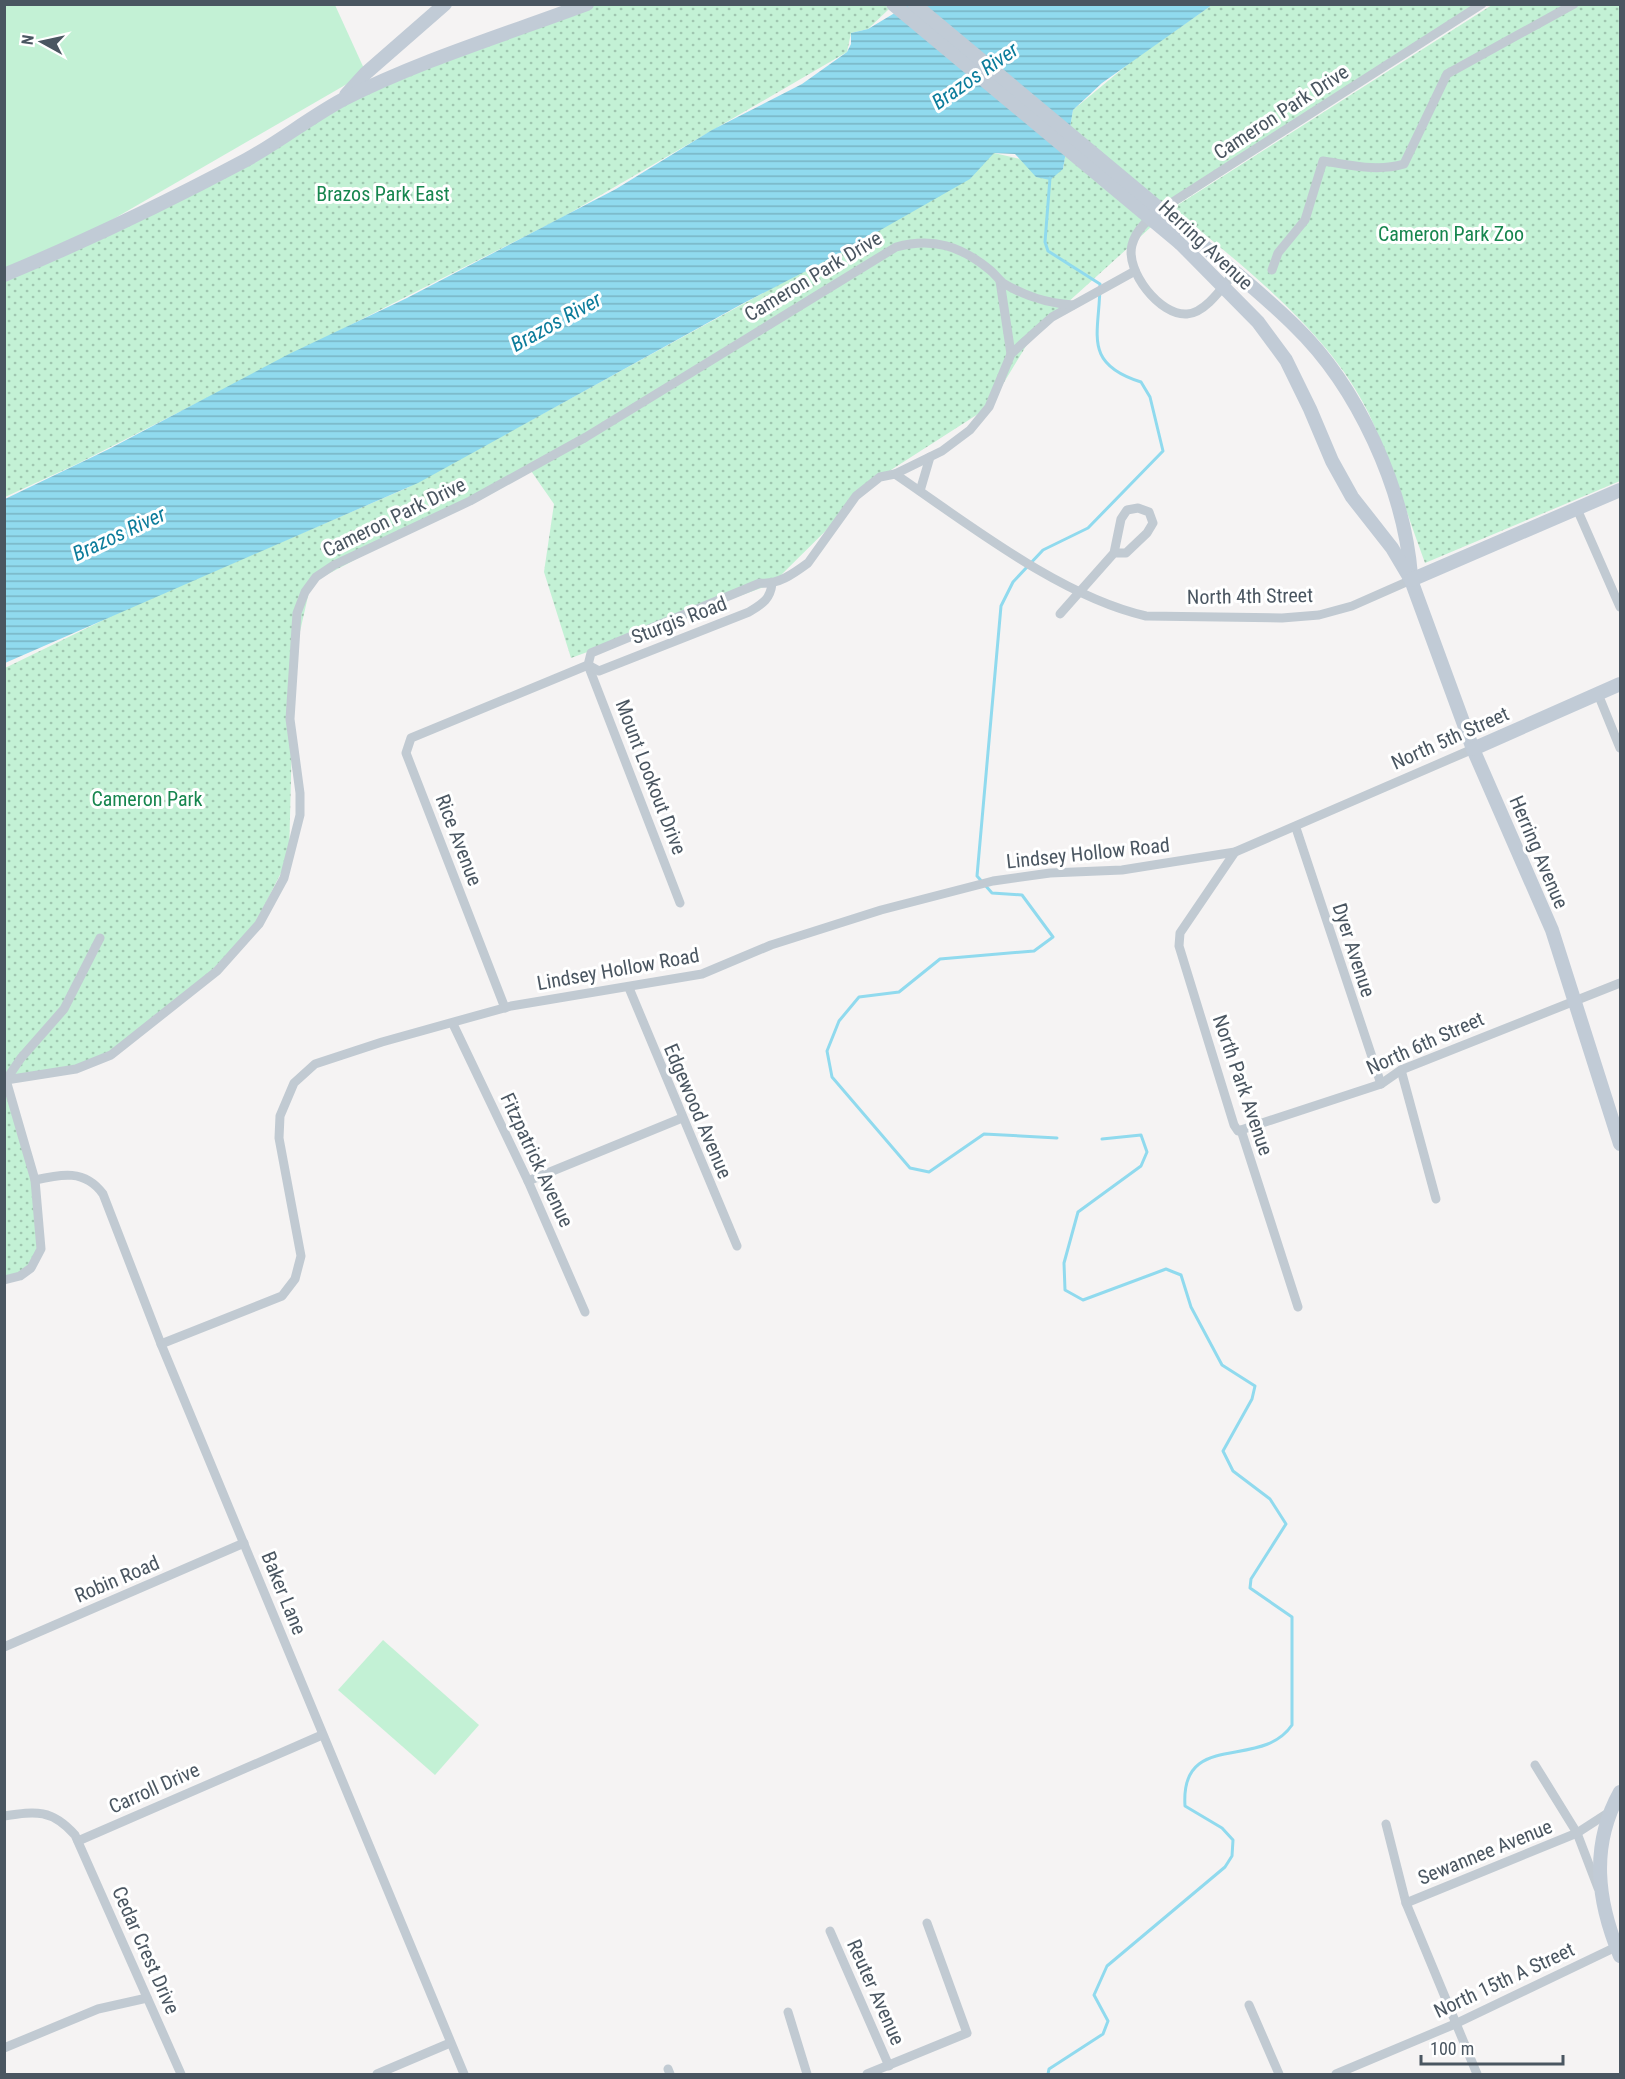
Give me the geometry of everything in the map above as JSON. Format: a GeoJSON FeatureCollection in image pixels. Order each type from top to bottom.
{"type":"FeatureCollection","features":[{"type":"Feature","properties":{"kind":"main road"},"geometry":{"type":"LineString","coordinates":[[341,101],[366,73],[446,4]]}},
{"type":"Feature","properties":{"kind":"main road"},"geometry":{"type":"LineString","coordinates":[[4,275],[74,246],[247,160],[341,101],[466,45],[587,4]]}},
{"type":"Feature","properties":{"kind":"main road","name":"Herring Avenue"},"geometry":{"type":"LineString","coordinates":[[893,4],[1186,239],[1235,272],[1296,327],[1319,352],[1353,403],[1393,491],[1408,542],[1411,580]]}},
{"type":"Feature","properties":{"kind":"main road","name":"Herring Avenue"},"geometry":{"type":"LineString","coordinates":[[914,4],[1186,239],[1223,286],[1258,321],[1286,360],[1332,461],[1352,497],[1392,548],[1411,580],[1473,749],[1552,930],[1620,1144]]}},
{"type":"Feature","properties":{"kind":"main road","name":"North 4th Street"},"geometry":{"type":"LineString","coordinates":[[1411,580],[1620,490]]}},
{"type":"Feature","properties":{"kind":"main road","name":"North 5th Street"},"geometry":{"type":"LineString","coordinates":[[1473,749],[1620,684]]}},
{"type":"Feature","properties":{"kind":"main road"},"geometry":{"type":"LineString","coordinates":[[1619,1949],[1601,1896],[1600,1850],[1620,1792]]}},
{"type":"Feature","properties":{"kind":"street","name":"Cameron Park Drive"},"geometry":{"type":"LineString","coordinates":[[1135,271],[1130,256],[1132,244],[1138,229],[1150,218],[1482,4]]}},
{"type":"Feature","properties":{"kind":"street"},"geometry":{"type":"LineString","coordinates":[[1272,270],[1278,253],[1305,220],[1323,161],[1372,168],[1389,168],[1404,164],[1447,74],[1574,4]]}},
{"type":"Feature","properties":{"kind":"street","name":"Cameron Park Drive"},"geometry":{"type":"LineString","coordinates":[[6,1080],[76,1069],[111,1055],[217,972],[259,924],[284,878],[298,824],[300,794],[290,719],[297,613],[305,592],[323,571],[470,501],[586,437],[896,247],[921,242],[947,244],[970,255],[992,271],[1000,281],[1025,295],[1047,302],[1073,305]]}},
{"type":"Feature","properties":{"kind":"street","name":"Sturgis Road"},"geometry":{"type":"LineString","coordinates":[[588,665],[591,653],[760,583],[772,584],[808,563],[856,496],[880,477],[895,474],[930,457],[970,430],[989,407],[1011,354],[1052,317],[1135,271]]}},
{"type":"Feature","properties":{"kind":"street"},"geometry":{"type":"LineString","coordinates":[[1135,271],[1140,282],[1153,296],[1176,312],[1188,314],[1200,310],[1235,272]]}},
{"type":"Feature","properties":{"kind":"street"},"geometry":{"type":"LineString","coordinates":[[1000,281],[1011,354]]}},
{"type":"Feature","properties":{"kind":"street"},"geometry":{"type":"LineString","coordinates":[[920,491],[930,457]]}},
{"type":"Feature","properties":{"kind":"street","name":"North 4th Street"},"geometry":{"type":"LineString","coordinates":[[895,474],[1018,558],[1082,592],[1129,612],[1146,616],[1282,618],[1319,615],[1352,606],[1411,580]]}},
{"type":"Feature","properties":{"kind":"street"},"geometry":{"type":"LineString","coordinates":[[1060,614],[1114,554],[1121,519],[1127,510],[1138,508],[1149,512],[1154,523],[1148,534],[1126,553],[1114,554]]}},
{"type":"Feature","properties":{"kind":"street"},"geometry":{"type":"LineString","coordinates":[[1577,509],[1620,607]]}},
{"type":"Feature","properties":{"kind":"street","name":"Sturgis Road"},"geometry":{"type":"LineString","coordinates":[[588,665],[599,671],[749,612],[771,595],[772,584]]}},
{"type":"Feature","properties":{"kind":"street","name":"Sturgis Road"},"geometry":{"type":"LineString","coordinates":[[464,717],[588,665]]}},
{"type":"Feature","properties":{"kind":"street","name":"Mount Lookout Drive"},"geometry":{"type":"LineString","coordinates":[[588,665],[680,903]]}},
{"type":"Feature","properties":{"kind":"street"},"geometry":{"type":"LineString","coordinates":[[1598,694],[1620,748]]}},
{"type":"Feature","properties":{"kind":"street","name":"Rice Avenue"},"geometry":{"type":"LineString","coordinates":[[464,717],[411,738],[406,753],[505,1008]]}},
{"type":"Feature","properties":{"kind":"street","name":"North 5th Street"},"geometry":{"type":"LineString","coordinates":[[1296,828],[1473,749]]}},
{"type":"Feature","properties":{"kind":"street","name":"Lindsey Hollow Road"},"geometry":{"type":"LineString","coordinates":[[161,1344],[282,1296],[295,1279],[300,1248],[279,1127],[288,1094],[304,1073],[315,1064],[505,1008],[702,974],[782,941],[881,910],[993,881],[1050,873],[1122,870],[1235,852],[1296,828]]}},
{"type":"Feature","properties":{"kind":"street","name":"Dyer Avenue"},"geometry":{"type":"LineString","coordinates":[[1296,828],[1381,1084]]}},
{"type":"Feature","properties":{"kind":"street","name":"North Park Avenue"},"geometry":{"type":"LineString","coordinates":[[1235,852],[1180,933],[1178,940],[1234,1125],[1238,1131],[1241,1130],[1298,1307]]}},
{"type":"Feature","properties":{"kind":"street"},"geometry":{"type":"LineString","coordinates":[[4,1280],[27,1272],[39,1256],[41,1238],[35,1180],[6,1080],[21,1058],[64,1009],[100,938]]}},
{"type":"Feature","properties":{"kind":"street","name":"North 6th Street"},"geometry":{"type":"LineString","coordinates":[[1241,1130],[1381,1084],[1401,1070],[1620,983]]}},
{"type":"Feature","properties":{"kind":"street","name":"Edgewood Avenue"},"geometry":{"type":"LineString","coordinates":[[629,988],[737,1246]]}},
{"type":"Feature","properties":{"kind":"street","name":"Fitzpatrick Avenue"},"geometry":{"type":"LineString","coordinates":[[453,1024],[528,1181],[585,1312]]}},
{"type":"Feature","properties":{"kind":"street"},"geometry":{"type":"LineString","coordinates":[[1401,1070],[1436,1199]]}},
{"type":"Feature","properties":{"kind":"street"},"geometry":{"type":"LineString","coordinates":[[528,1181],[682,1118]]}},
{"type":"Feature","properties":{"kind":"street","name":"Baker Lane"},"geometry":{"type":"LineString","coordinates":[[35,1180],[71,1174],[99,1188],[322,1735],[464,2074]]}},
{"type":"Feature","properties":{"kind":"street","name":"Robin Road"},"geometry":{"type":"LineString","coordinates":[[4,1647],[243,1543]]}},
{"type":"Feature","properties":{"kind":"street","name":"Carroll Drive"},"geometry":{"type":"LineString","coordinates":[[78,1841],[322,1735]]}},
{"type":"Feature","properties":{"kind":"street"},"geometry":{"type":"LineString","coordinates":[[1535,1765],[1577,1833],[1601,1896]]}},
{"type":"Feature","properties":{"kind":"street","name":"Sewannee Avenue"},"geometry":{"type":"LineString","coordinates":[[1406,1903],[1577,1833],[1615,1809]]}},
{"type":"Feature","properties":{"kind":"street"},"geometry":{"type":"LineString","coordinates":[[4,1816],[26,1812],[48,1815],[67,1826],[78,1841]]}},
{"type":"Feature","properties":{"kind":"street"},"geometry":{"type":"LineString","coordinates":[[1386,1824],[1406,1903],[1477,2074]]}},
{"type":"Feature","properties":{"kind":"street","name":"Cedar Crest Drive"},"geometry":{"type":"LineString","coordinates":[[78,1841],[181,2074]]}},
{"type":"Feature","properties":{"kind":"street"},"geometry":{"type":"LineString","coordinates":[[867,2074],[967,2032],[927,1923]]}},
{"type":"Feature","properties":{"kind":"street","name":"Reuter Avenue"},"geometry":{"type":"LineString","coordinates":[[830,1932],[889,2066]]}},
{"type":"Feature","properties":{"kind":"street","name":"North 15th A Street"},"geometry":{"type":"LineString","coordinates":[[1336,2074],[1455,2024],[1619,1949]]}},
{"type":"Feature","properties":{"kind":"street"},"geometry":{"type":"LineString","coordinates":[[4,2048],[98,2009],[147,1998]]}},
{"type":"Feature","properties":{"kind":"street"},"geometry":{"type":"LineString","coordinates":[[1249,2005],[1279,2074]]}},
{"type":"Feature","properties":{"kind":"street"},"geometry":{"type":"LineString","coordinates":[[788,2012],[807,2074]]}},
{"type":"Feature","properties":{"kind":"street"},"geometry":{"type":"LineString","coordinates":[[377,2074],[450,2043]]}},
{"type":"Feature","properties":{"kind":"green space","name":"Brazos Park East"},"geometry":{"type":"Polygon","coordinates":[[[884,4],[889,9],[868,29],[851,33],[847,52],[563,217],[77,464],[5,497],[4,272],[196,184],[341,101],[584,5],[884,4]]]}},
{"type":"Feature","properties":{"kind":"green space"},"geometry":{"type":"Polygon","coordinates":[[[5,5],[335,5],[366,73],[46,258],[5,276],[5,5]]]}},
{"type":"Feature","properties":{"kind":"green space","name":"Cameron Park"},"geometry":{"type":"Polygon","coordinates":[[[1212,5],[1482,5],[1172,208],[1034,333],[989,407],[880,477],[772,584],[571,658],[544,572],[554,504],[529,468],[311,583],[294,658],[289,857],[249,936],[164,1014],[91,1064],[6,1080],[35,1180],[39,1256],[11,1279],[5,1280],[5,668],[128,608],[407,488],[911,212],[994,153],[1063,169],[1073,110],[1133,60],[1212,5]]]}},
{"type":"Feature","properties":{"kind":"green space","name":"Cameron Park Zoo"},"geometry":{"type":"Polygon","coordinates":[[[1492,5],[1620,5],[1620,481],[1425,563],[1377,432],[1352,384],[1308,328],[1282,302],[1173,208],[1492,5]]]}},
{"type":"Feature","properties":{"kind":"green space"},"geometry":{"type":"Polygon","coordinates":[[[383,1640],[479,1725],[435,1775],[338,1690],[383,1640]]]}},
{"type":"Feature","properties":{"kind":"water","name":"Brazos River"},"geometry":{"type":"Polygon","coordinates":[[[908,5],[1212,5],[1102,83],[1073,110],[1063,169],[1050,180],[1036,177],[1015,154],[994,153],[970,179],[835,256],[740,305],[418,483],[5,663],[5,499],[109,449],[289,354],[407,298],[616,189],[712,130],[802,84],[847,52],[851,44],[851,33],[868,29],[908,5]]]}},
{"type":"Feature","properties":{"kind":"waterway"},"geometry":{"type":"LineString","coordinates":[[1050,178],[1045,242],[1048,251],[1100,284],[1097,332],[1102,356],[1109,366],[1141,382],[1150,397],[1163,451],[1088,528],[1043,550],[1013,582],[1001,606],[977,876],[992,893],[1022,895],[1053,937],[1034,951],[940,959],[899,992],[859,997],[839,1021],[827,1051],[832,1077],[910,1168],[929,1172],[984,1134],[1057,1138]]}},
{"type":"Feature","properties":{"kind":"waterway"},"geometry":{"type":"LineString","coordinates":[[1048,2074],[1049,2069],[1103,2034],[1108,2021],[1094,1995],[1107,1966],[1225,1867],[1232,1856],[1233,1840],[1222,1828],[1185,1806],[1187,1782],[1195,1767],[1208,1759],[1262,1746],[1278,1739],[1292,1725],[1292,1617],[1250,1588],[1251,1579],[1286,1524],[1270,1499],[1233,1471],[1223,1451],[1252,1399],[1255,1386],[1222,1365],[1191,1307],[1181,1275],[1166,1269],[1083,1300],[1065,1290],[1064,1263],[1078,1212],[1141,1166],[1147,1152],[1141,1135],[1102,1139]]}}]}
